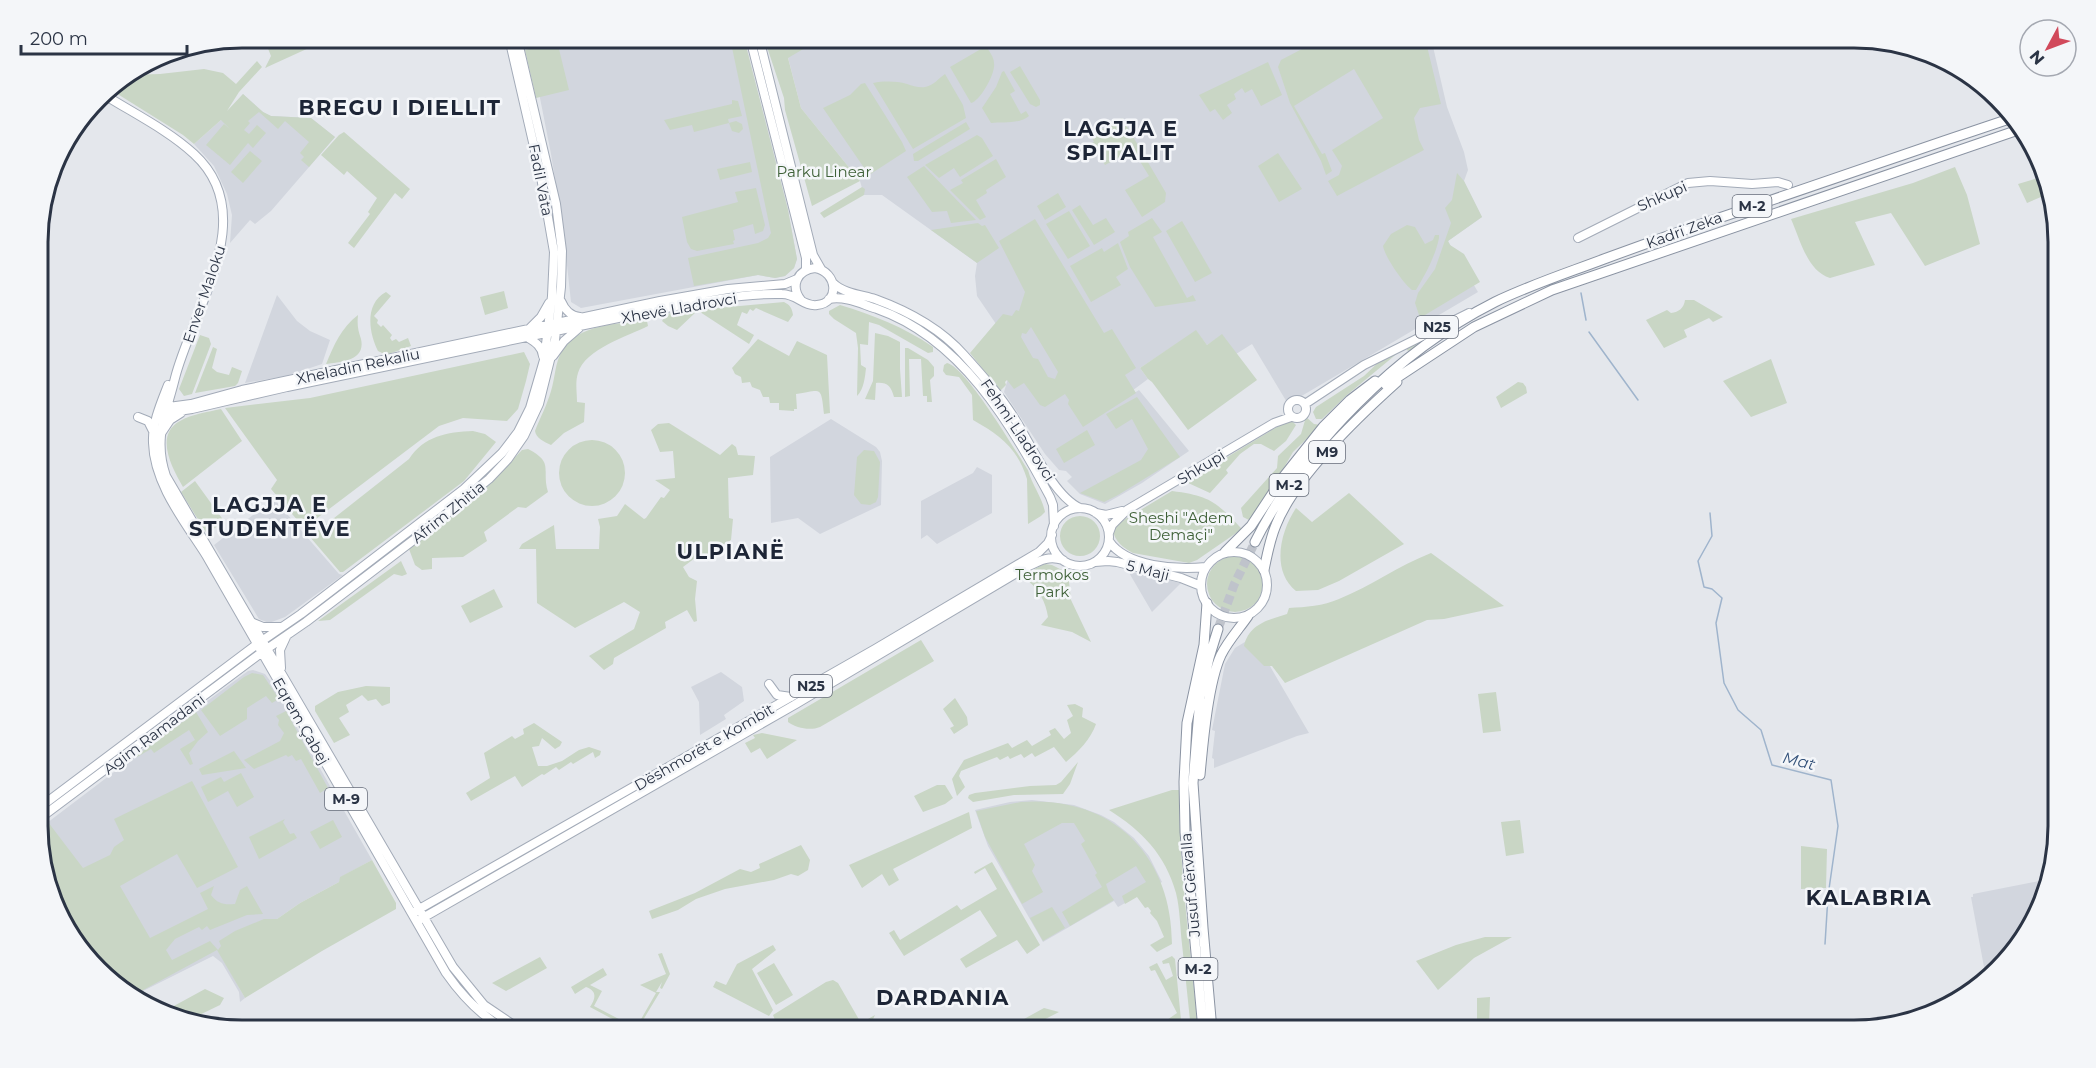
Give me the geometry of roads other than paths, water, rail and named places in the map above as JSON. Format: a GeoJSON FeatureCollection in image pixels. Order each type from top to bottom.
{"type":"FeatureCollection","features":[{"type":"Feature","properties":{"kind":"highway","name":"Kadri Zeka"},"geometry":{"type":"LineString","coordinates":[[1402,363],[1455,325],[1492,304],[1543,280],[2005,120]]}},
{"type":"Feature","properties":{"kind":"highway","name":"Kadri Zeka"},"geometry":{"type":"LineString","coordinates":[[1425,358],[1491,318],[1552,290],[2013,132]]}},
{"type":"Feature","properties":{"kind":"highway","name":"M-2"},"geometry":{"type":"LineString","coordinates":[[1330,434],[1390,382],[1425,358]]}},
{"type":"Feature","properties":{"kind":"highway","name":"M9"},"geometry":{"type":"LineString","coordinates":[[1264,570],[1276,524],[1311,470],[1348,430],[1425,358]]}},
{"type":"Feature","properties":{"kind":"highway","name":"M-2"},"geometry":{"type":"LineString","coordinates":[[1255,542],[1284,492],[1330,434],[1353,408],[1402,363]]}},
{"type":"Feature","properties":{"kind":"highway","name":"M9"},"geometry":{"type":"LineString","coordinates":[[1225,552],[1251,526],[1284,476],[1323,427],[1363,389],[1402,363]]}},
{"type":"Feature","properties":{"kind":"highway"},"geometry":{"type":"LineString","coordinates":[[1185,811],[1187,723],[1204,645],[1207,603]]}},
{"type":"Feature","properties":{"kind":"highway"},"geometry":{"type":"LineString","coordinates":[[1196,822],[1200,769],[1214,676],[1221,654],[1248,616]]}},
{"type":"Feature","properties":{"kind":"highway"},"geometry":{"type":"LineString","coordinates":[[1200,698],[1218,630]]}},
{"type":"Feature","properties":{"kind":"highway","name":"M-2"},"geometry":{"type":"LineString","coordinates":[[1185,811],[1192,736],[1200,698]]}},
{"type":"Feature","properties":{"kind":"highway","name":"M-2"},"geometry":{"type":"LineString","coordinates":[[1196,822],[1193,783],[1200,698]]}},
{"type":"Feature","properties":{"kind":"highway","name":"Jusuf Gërvalla"},"geometry":{"type":"LineString","coordinates":[[1185,811],[1191,908],[1202,1020]]}},
{"type":"Feature","properties":{"kind":"highway","name":"Jusuf Gërvalla"},"geometry":{"type":"LineString","coordinates":[[1196,822],[1211,1020]]}},
{"type":"Feature","properties":{"kind":"main road","name":"Fadil Vata"},"geometry":{"type":"LineString","coordinates":[[511,48],[543,188],[554,252],[556,297]]}},
{"type":"Feature","properties":{"kind":"main road","name":"Fadil Vata"},"geometry":{"type":"LineString","coordinates":[[519,48],[556,204],[562,251],[553,328]]}},
{"type":"Feature","properties":{"kind":"main road"},"geometry":{"type":"LineString","coordinates":[[753,48],[806,258],[806,270]]}},
{"type":"Feature","properties":{"kind":"main road"},"geometry":{"type":"LineString","coordinates":[[762,48],[813,255],[833,283],[829,299],[816,306],[808,304],[801,300],[796,290],[797,279],[806,270],[821,269]]}},
{"type":"Feature","properties":{"kind":"main road","name":"Enver Maloku"},"geometry":{"type":"LineString","coordinates":[[111,99],[194,153],[211,175],[220,195],[225,222],[223,242],[216,266],[162,411]]}},
{"type":"Feature","properties":{"kind":"main road","name":"Shkupi"},"geometry":{"type":"LineString","coordinates":[[1578,238],[1688,183],[1778,182],[1788,185]]}},
{"type":"Feature","properties":{"kind":"main road","name":"Xhevë Lladrovci"},"geometry":{"type":"LineString","coordinates":[[553,328],[588,317],[696,294],[785,284],[797,279]]}},
{"type":"Feature","properties":{"kind":"main road","name":"Fehmi Lladrovci"},"geometry":{"type":"LineString","coordinates":[[833,283],[840,288],[887,303],[907,313],[953,344],[1003,402],[1062,496],[1080,508]]}},
{"type":"Feature","properties":{"kind":"main road","name":"Xhevë Lladrovci"},"geometry":{"type":"LineString","coordinates":[[553,328],[580,327],[664,308],[729,298],[785,294],[796,296],[801,300]]}},
{"type":"Feature","properties":{"kind":"main road"},"geometry":{"type":"LineString","coordinates":[[580,327],[564,341],[547,362],[537,343],[526,333],[556,297],[571,314],[588,317]]}},
{"type":"Feature","properties":{"kind":"main road","name":"Fehmi Lladrovci"},"geometry":{"type":"LineString","coordinates":[[829,299],[845,299],[888,313],[916,328],[947,351],[985,394],[1023,451],[1050,497],[1053,505],[1053,531]]}},
{"type":"Feature","properties":{"kind":"main road","name":"Shkupi"},"geometry":{"type":"LineString","coordinates":[[1305,404],[1383,354],[1446,323],[1492,304]]}},
{"type":"Feature","properties":{"kind":"main road","name":"Xheladin Rekaliu"},"geometry":{"type":"LineString","coordinates":[[162,411],[287,387],[553,328]]}},
{"type":"Feature","properties":{"kind":"main road","name":"Afrim Zhitia"},"geometry":{"type":"LineString","coordinates":[[264,651],[428,529],[489,480],[508,459],[532,423],[543,393],[553,328]]}},
{"type":"Feature","properties":{"kind":"main road","name":"Afrim Zhitia"},"geometry":{"type":"LineString","coordinates":[[259,643],[430,516],[483,473],[502,453],[522,424],[547,362]]}},
{"type":"Feature","properties":{"kind":"main road","name":"Enver Maloku"},"geometry":{"type":"LineString","coordinates":[[162,411],[171,376],[176,371]]}},
{"type":"Feature","properties":{"kind":"main road"},"geometry":{"type":"LineString","coordinates":[[171,388],[179,402],[192,406]]}},
{"type":"Feature","properties":{"kind":"main road","name":"Shkupi"},"geometry":{"type":"LineString","coordinates":[[1294,400],[1305,404],[1306,411],[1303,416],[1298,418],[1289,413],[1290,403],[1294,400]]}},
{"type":"Feature","properties":{"kind":"main road"},"geometry":{"type":"LineString","coordinates":[[138,417],[148,421],[157,435],[177,414],[192,406]]}},
{"type":"Feature","properties":{"kind":"main road","name":"Eqrem Çabej"},"geometry":{"type":"LineString","coordinates":[[162,411],[157,435],[166,476],[247,622],[415,912]]}},
{"type":"Feature","properties":{"kind":"main road","name":"Shkupi"},"geometry":{"type":"LineString","coordinates":[[1109,537],[1112,525],[1127,510],[1289,413]]}},
{"type":"Feature","properties":{"kind":"main road"},"geometry":{"type":"LineString","coordinates":[[1080,508],[1096,513],[1103,519],[1109,537],[1106,550],[1093,563],[1076,565],[1063,560],[1056,552],[1053,531],[1064,513],[1080,508]]}},
{"type":"Feature","properties":{"kind":"main road","name":"Shkupi"},"geometry":{"type":"LineString","coordinates":[[1096,513],[1106,515],[1127,510]]}},
{"type":"Feature","properties":{"kind":"main road","name":"Dëshmorët e Kombit"},"geometry":{"type":"LineString","coordinates":[[415,912],[792,697],[1039,552],[1048,543],[1053,531]]}},
{"type":"Feature","properties":{"kind":"main road","name":"5 Maji"},"geometry":{"type":"LineString","coordinates":[[1109,537],[1116,550],[1131,559],[1181,569],[1206,567]]}},
{"type":"Feature","properties":{"kind":"main road"},"geometry":{"type":"LineString","coordinates":[[1225,552],[1250,555],[1264,570],[1267,581],[1263,603],[1248,616],[1237,619],[1225,617],[1215,612],[1207,603],[1201,586],[1206,567],[1217,556],[1225,552]]}},
{"type":"Feature","properties":{"kind":"main road","name":"Dëshmorët e Kombit"},"geometry":{"type":"LineString","coordinates":[[419,920],[796,704],[1025,568],[1042,559],[1063,560]]}},
{"type":"Feature","properties":{"kind":"main road","name":"5 Maji"},"geometry":{"type":"LineString","coordinates":[[1093,563],[1117,562],[1185,579],[1201,586]]}},
{"type":"Feature","properties":{"kind":"main road"},"geometry":{"type":"LineString","coordinates":[[238,660],[249,640],[247,622],[272,628],[284,626]]}},
{"type":"Feature","properties":{"kind":"main road"},"geometry":{"type":"LineString","coordinates":[[237,671],[252,665],[259,665],[279,675],[280,650],[289,634]]}},
{"type":"Feature","properties":{"kind":"main road","name":"Agim Ramadani"},"geometry":{"type":"LineString","coordinates":[[48,801],[259,643]]}},
{"type":"Feature","properties":{"kind":"main road","name":"Agim Ramadani"},"geometry":{"type":"LineString","coordinates":[[48,812],[264,651]]}},
{"type":"Feature","properties":{"kind":"main road"},"geometry":{"type":"LineString","coordinates":[[769,684],[777,695],[792,697]]}},
{"type":"Feature","properties":{"kind":"main road","name":"M-9"},"geometry":{"type":"LineString","coordinates":[[415,912],[456,987],[478,1011],[491,1020]]}},
{"type":"Feature","properties":{"kind":"main road","name":"M-9"},"geometry":{"type":"LineString","coordinates":[[419,920],[475,996],[505,1020]]}},
{"type":"Feature","properties":{"kind":"waterway"},"geometry":{"type":"LineString","coordinates":[[1581,293],[1586,320]]}},
{"type":"Feature","properties":{"kind":"waterway"},"geometry":{"type":"LineString","coordinates":[[1589,332],[1638,400]]}},
{"type":"Feature","properties":{"kind":"waterway","name":"Mat"},"geometry":{"type":"LineString","coordinates":[[1710,513],[1712,536],[1698,561],[1704,587],[1712,589],[1722,598],[1716,623],[1724,683],[1738,710],[1761,730],[1772,765],[1831,780],[1838,826],[1828,896],[1825,944]]}},
{"type":"Feature","properties":{"kind":"tunnel"},"geometry":{"type":"LineString","coordinates":[[1218,629],[1234,585],[1255,542]]}},
{"type":"Feature","properties":{"kind":"district","name":"BREGU I DIELLIT"},"geometry":{"type":"Point","coordinates":[400,107]}},
{"type":"Feature","properties":{"kind":"district","name":"LAGJJA E SPITALIT"},"geometry":{"type":"Point","coordinates":[1121,140]}},
{"type":"Feature","properties":{"kind":"district","name":"LAGJJA E STUDENTËVE"},"geometry":{"type":"Point","coordinates":[270,516]}},
{"type":"Feature","properties":{"kind":"district","name":"ULPIANË"},"geometry":{"type":"Point","coordinates":[731,551]}},
{"type":"Feature","properties":{"kind":"district","name":"KALABRIA"},"geometry":{"type":"Point","coordinates":[1869,897]}},
{"type":"Feature","properties":{"kind":"district","name":"DARDANIA"},"geometry":{"type":"Point","coordinates":[943,997]}},
{"type":"Feature","properties":{"kind":"park label","name":"Parku Linear"},"geometry":{"type":"Point","coordinates":[824,171]}},
{"type":"Feature","properties":{"kind":"park label","name":"Sheshi \"Adem Demaçi\""},"geometry":{"type":"Point","coordinates":[1181,526]}},
{"type":"Feature","properties":{"kind":"park label","name":"Termokos Park"},"geometry":{"type":"Point","coordinates":[1052,582]}}]}
